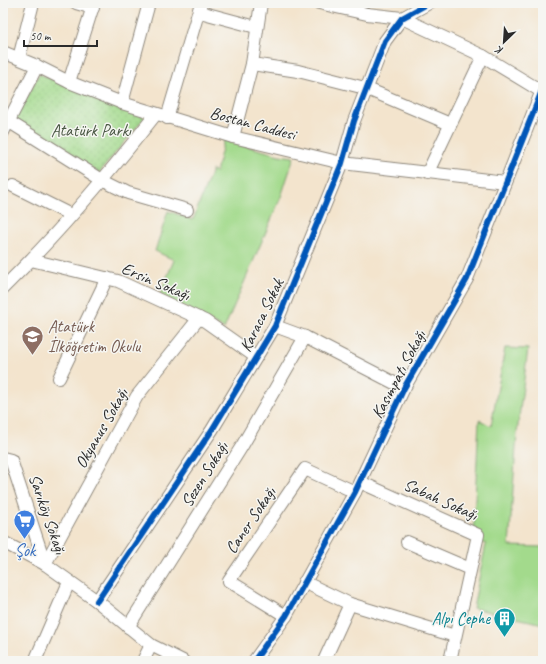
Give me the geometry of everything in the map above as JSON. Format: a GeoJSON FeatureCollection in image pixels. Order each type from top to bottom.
{"type":"FeatureCollection","features":[{"type":"Feature","properties":{"kind":"street"},"geometry":{"type":"LineString","coordinates":[[19,58],[33,3]]}},
{"type":"Feature","properties":{"kind":"street"},"geometry":{"type":"LineString","coordinates":[[69,82],[93,5],[76,3]]}},
{"type":"Feature","properties":{"kind":"street"},"geometry":{"type":"LineString","coordinates":[[122,103],[149,3]]}},
{"type":"Feature","properties":{"kind":"street"},"geometry":{"type":"LineString","coordinates":[[233,137],[252,64],[256,27],[261,3]]}},
{"type":"Feature","properties":{"kind":"street"},"geometry":{"type":"LineString","coordinates":[[319,3],[367,14],[402,18],[483,56],[542,90]]}},
{"type":"Feature","properties":{"kind":"street"},"geometry":{"type":"LineString","coordinates":[[402,18],[429,3]]}},
{"type":"Feature","properties":{"kind":"street"},"geometry":{"type":"LineString","coordinates":[[3,288],[31,260],[161,116],[200,8],[256,27]]}},
{"type":"Feature","properties":{"kind":"street","name":"Karaca Sokak"},"geometry":{"type":"LineString","coordinates":[[97,601],[212,430],[275,326],[342,164],[365,88],[385,41],[402,18]]}},
{"type":"Feature","properties":{"kind":"street","name":"Bostan Caddesi"},"geometry":{"type":"LineString","coordinates":[[3,52],[37,66],[69,82],[122,103],[233,137],[342,164],[506,182]]}},
{"type":"Feature","properties":{"kind":"street"},"geometry":{"type":"LineString","coordinates":[[427,174],[483,56]]}},
{"type":"Feature","properties":{"kind":"street"},"geometry":{"type":"LineString","coordinates":[[252,64],[298,71],[365,88],[450,124]]}},
{"type":"Feature","properties":{"kind":"street"},"geometry":{"type":"LineString","coordinates":[[37,66],[6,127],[128,193],[186,210]]}},
{"type":"Feature","properties":{"kind":"street","name":"Kasımpatı Sokağı"},"geometry":{"type":"LineString","coordinates":[[254,661],[286,616],[358,487],[404,388],[467,279],[542,90]]}},
{"type":"Feature","properties":{"kind":"street"},"geometry":{"type":"LineString","coordinates":[[13,186],[71,215]]}},
{"type":"Feature","properties":{"kind":"street","name":"Ersin Sokağı"},"geometry":{"type":"LineString","coordinates":[[31,260],[118,282],[199,318],[256,357]]}},
{"type":"Feature","properties":{"kind":"street"},"geometry":{"type":"LineString","coordinates":[[59,378],[107,278]]}},
{"type":"Feature","properties":{"kind":"street","name":"Okyanus Sokağı"},"geometry":{"type":"LineString","coordinates":[[45,564],[137,396],[199,318]]}},
{"type":"Feature","properties":{"kind":"street"},"geometry":{"type":"LineString","coordinates":[[275,326],[305,337],[404,388]]}},
{"type":"Feature","properties":{"kind":"street","name":"Sezen Sokağı"},"geometry":{"type":"LineString","coordinates":[[128,627],[242,446],[305,337]]}},
{"type":"Feature","properties":{"kind":"street","name":"Sarıköy Sokağı"},"geometry":{"type":"LineString","coordinates":[[3,458],[12,460],[45,564],[97,601],[151,645],[183,661]]}},
{"type":"Feature","properties":{"kind":"street","name":"Caner Sokağı"},"geometry":{"type":"LineString","coordinates":[[286,616],[229,581],[305,469],[358,487]]}},
{"type":"Feature","properties":{"kind":"street","name":"Sabah Sokağı"},"geometry":{"type":"LineString","coordinates":[[358,487],[478,535],[450,661]]}},
{"type":"Feature","properties":{"kind":"street"},"geometry":{"type":"LineString","coordinates":[[3,542],[45,564]]}},
{"type":"Feature","properties":{"kind":"street"},"geometry":{"type":"LineString","coordinates":[[406,542],[470,569]]}},
{"type":"Feature","properties":{"kind":"street"},"geometry":{"type":"LineString","coordinates":[[35,661],[69,582]]}},
{"type":"Feature","properties":{"kind":"street"},"geometry":{"type":"LineString","coordinates":[[304,582],[350,604],[455,636]]}},
{"type":"Feature","properties":{"kind":"street"},"geometry":{"type":"LineString","coordinates":[[324,661],[350,604]]}},
{"type":"Feature","properties":{"kind":"street"},"geometry":{"type":"LineString","coordinates":[[143,661],[151,645]]}},
{"type":"Feature","properties":{"kind":"green space","name":"Atatürk Parkı"},"geometry":{"type":"Polygon","coordinates":[[[39,74],[145,117],[99,173],[15,120],[39,74]]]}},
{"type":"Feature","properties":{"kind":"green space"},"geometry":{"type":"Polygon","coordinates":[[[224,140],[279,155],[294,157],[281,197],[224,329],[160,294],[174,260],[155,251],[168,211],[193,220],[212,170],[216,172],[224,140]]]}},
{"type":"Feature","properties":{"kind":"green space"},"geometry":{"type":"Polygon","coordinates":[[[505,348],[528,349],[517,433],[509,546],[543,547],[543,624],[473,608],[486,544],[473,540],[479,420],[491,426],[505,348]]]}},
{"type":"Feature","properties":{"kind":"cycle path"},"geometry":{"type":"LineString","coordinates":[[97,601],[212,430],[275,326],[342,163],[354,121],[385,41],[402,18],[429,3]]}},
{"type":"Feature","properties":{"kind":"cycle path"},"geometry":{"type":"LineString","coordinates":[[254,661],[286,616],[355,492],[404,388],[467,279],[543,88]]}},
{"type":"Feature","properties":{"kind":"place","name":"Atatürk İlköğretim Okulu"},"geometry":{"type":"Point","coordinates":[33,356]}},
{"type":"Feature","properties":{"kind":"place","name":"Şok"},"geometry":{"type":"Point","coordinates":[25,540]}},
{"type":"Feature","properties":{"kind":"place","name":"Alpı Cephe"},"geometry":{"type":"Point","coordinates":[505,638]}}]}
